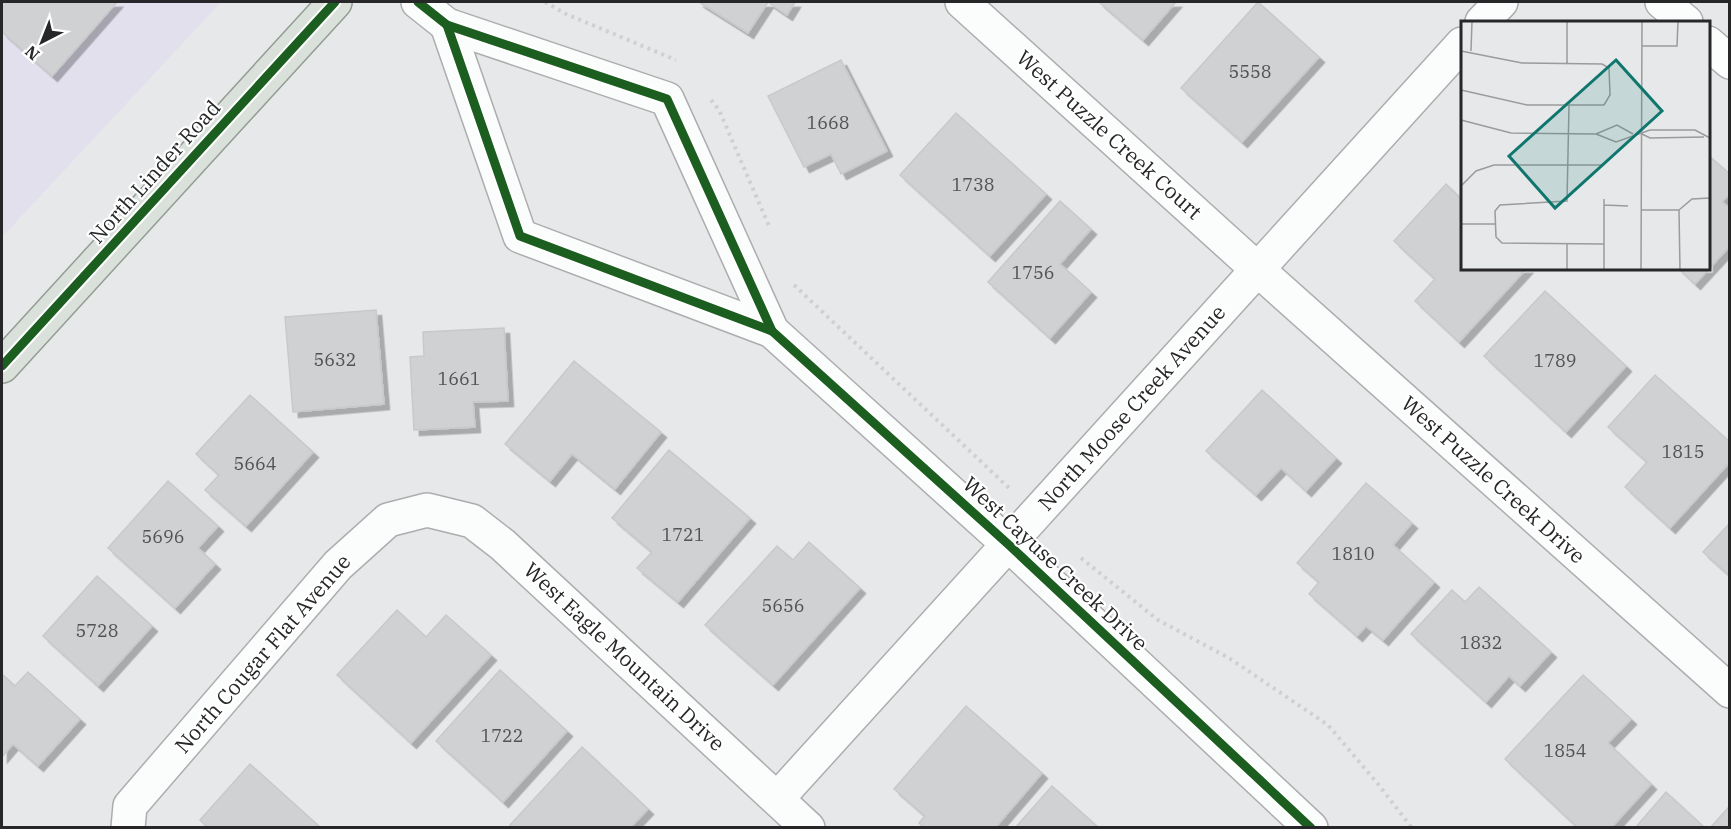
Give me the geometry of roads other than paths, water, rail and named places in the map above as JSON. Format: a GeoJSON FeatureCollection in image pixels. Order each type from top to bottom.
{"type":"FeatureCollection","features":[{"type":"Feature","properties":{"kind":"main road","name":"North Linder Road"},"geometry":{"type":"LineString","coordinates":[[2,366],[335,2]]}},
{"type":"Feature","properties":{"kind":"street","name":"West Cayuse Creek Drive"},"geometry":{"type":"LineString","coordinates":[[418,2],[447,25],[667,99],[772,331]]}},
{"type":"Feature","properties":{"kind":"street","name":"West Puzzle Creek Court"},"geometry":{"type":"LineString","coordinates":[[962,2],[1257,269]]}},
{"type":"Feature","properties":{"kind":"street"},"geometry":{"type":"LineString","coordinates":[[1483,21],[1501,2]]}},
{"type":"Feature","properties":{"kind":"street"},"geometry":{"type":"LineString","coordinates":[[1662,2],[1685,21]]}},
{"type":"Feature","properties":{"kind":"street","name":"West Cayuse Creek Drive"},"geometry":{"type":"LineString","coordinates":[[447,25],[520,236],[772,331],[1010,545],[1311,828]]}},
{"type":"Feature","properties":{"kind":"street","name":"North Moose Creek Avenue"},"geometry":{"type":"LineString","coordinates":[[777,799],[1010,545],[1461,45]]}},
{"type":"Feature","properties":{"kind":"street"},"geometry":{"type":"LineString","coordinates":[[1710,45],[1730,62]]}},
{"type":"Feature","properties":{"kind":"street","name":"West Puzzle Creek Drive"},"geometry":{"type":"LineString","coordinates":[[1257,269],[1730,692]]}},
{"type":"Feature","properties":{"kind":"street","name":"West Eagle Mountain Drive"},"geometry":{"type":"LineString","coordinates":[[427,510],[472,521],[504,545],[808,828]]}},
{"type":"Feature","properties":{"kind":"street","name":"North Cougar Flat Avenue"},"geometry":{"type":"LineString","coordinates":[[128,828],[129,806],[338,565],[388,520],[427,510]]}}]}
